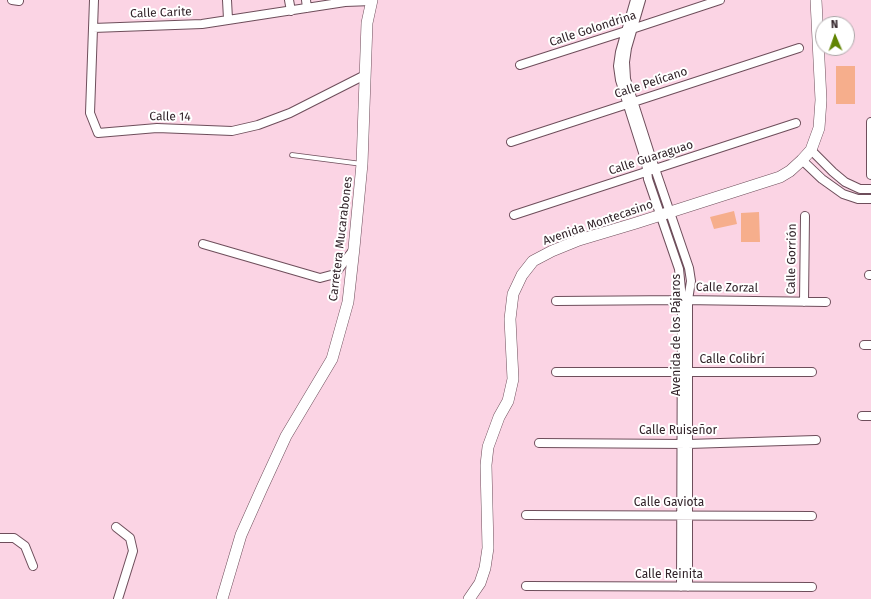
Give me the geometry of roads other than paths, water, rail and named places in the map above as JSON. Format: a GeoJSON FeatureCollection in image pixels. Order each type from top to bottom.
{"type":"FeatureCollection","features":[{"type":"Feature","properties":{"kind":"street","name":"Calle 14"},"geometry":{"type":"LineString","coordinates":[[94,0],[90,113],[98,133],[157,128],[232,131],[258,125],[290,113],[365,75]]}},
{"type":"Feature","properties":{"kind":"street"},"geometry":{"type":"LineString","coordinates":[[227,0],[228,19]]}},
{"type":"Feature","properties":{"kind":"street"},"geometry":{"type":"LineString","coordinates":[[289,0],[290,11]]}},
{"type":"Feature","properties":{"kind":"street","name":"Avenida de los Pájaros"},"geometry":{"type":"LineString","coordinates":[[635,0],[625,62],[630,103],[665,213],[689,268],[691,281],[685,300],[684,587]]}},
{"type":"Feature","properties":{"kind":"street","name":"Avenida de los Pájaros"},"geometry":{"type":"LineString","coordinates":[[630,30],[641,0]]}},
{"type":"Feature","properties":{"kind":"street","name":"Calle Golondrina"},"geometry":{"type":"LineString","coordinates":[[520,65],[720,0]]}},
{"type":"Feature","properties":{"kind":"street","name":"Avenida Montecasino"},"geometry":{"type":"LineString","coordinates":[[468,599],[480,583],[485,568],[488,548],[486,482],[488,447],[499,417],[508,402],[513,379],[511,313],[513,294],[522,274],[533,261],[552,250],[780,176],[790,171],[802,160],[811,150],[819,128],[820,100],[816,0]]}},
{"type":"Feature","properties":{"kind":"street","name":"Calle Carite"},"geometry":{"type":"LineString","coordinates":[[93,28],[202,24],[290,11],[307,4],[345,1],[372,1]]}},
{"type":"Feature","properties":{"kind":"street","name":"Carretera Mucarabones"},"geometry":{"type":"LineString","coordinates":[[222,599],[241,535],[262,488],[286,436],[332,359],[348,302],[362,164],[367,23],[372,1]]}},
{"type":"Feature","properties":{"kind":"street","name":"Calle Pelícano"},"geometry":{"type":"LineString","coordinates":[[512,142],[799,48]]}},
{"type":"Feature","properties":{"kind":"street"},"geometry":{"type":"LineString","coordinates":[[871,122],[871,175]]}},
{"type":"Feature","properties":{"kind":"street","name":"Calle Guaraguao"},"geometry":{"type":"LineString","coordinates":[[514,215],[796,123]]}},
{"type":"Feature","properties":{"kind":"street"},"geometry":{"type":"LineString","coordinates":[[811,150],[845,182],[860,189],[871,189]]}},
{"type":"Feature","properties":{"kind":"street"},"geometry":{"type":"LineString","coordinates":[[802,160],[822,179],[843,194],[858,199],[871,199]]}},
{"type":"Feature","properties":{"kind":"street","name":"Calle Gorrión"},"geometry":{"type":"LineString","coordinates":[[804,302],[805,216]]}},
{"type":"Feature","properties":{"kind":"street"},"geometry":{"type":"LineString","coordinates":[[203,244],[320,278],[335,274],[354,248]]}},
{"type":"Feature","properties":{"kind":"street","name":"Calle Zorzal"},"geometry":{"type":"LineString","coordinates":[[556,301],[685,300],[826,302]]}},
{"type":"Feature","properties":{"kind":"street","name":"Calle Colibrí"},"geometry":{"type":"LineString","coordinates":[[556,372],[812,372]]}},
{"type":"Feature","properties":{"kind":"street"},"geometry":{"type":"LineString","coordinates":[[862,416],[871,416]]}},
{"type":"Feature","properties":{"kind":"street","name":"Calle Ruiseñor"},"geometry":{"type":"LineString","coordinates":[[539,443],[685,443],[816,440]]}},
{"type":"Feature","properties":{"kind":"street","name":"Calle Gaviota"},"geometry":{"type":"LineString","coordinates":[[526,515],[812,516]]}},
{"type":"Feature","properties":{"kind":"street"},"geometry":{"type":"LineString","coordinates":[[116,528],[130,538],[133,551],[118,599]]}},
{"type":"Feature","properties":{"kind":"street"},"geometry":{"type":"LineString","coordinates":[[0,538],[14,538],[25,546],[33,566]]}},
{"type":"Feature","properties":{"kind":"street","name":"Calle Reinita"},"geometry":{"type":"LineString","coordinates":[[526,586],[812,587]]}},
{"type":"Feature","properties":{"kind":"lane"},"geometry":{"type":"LineString","coordinates":[[292,155],[362,164]]}}]}
